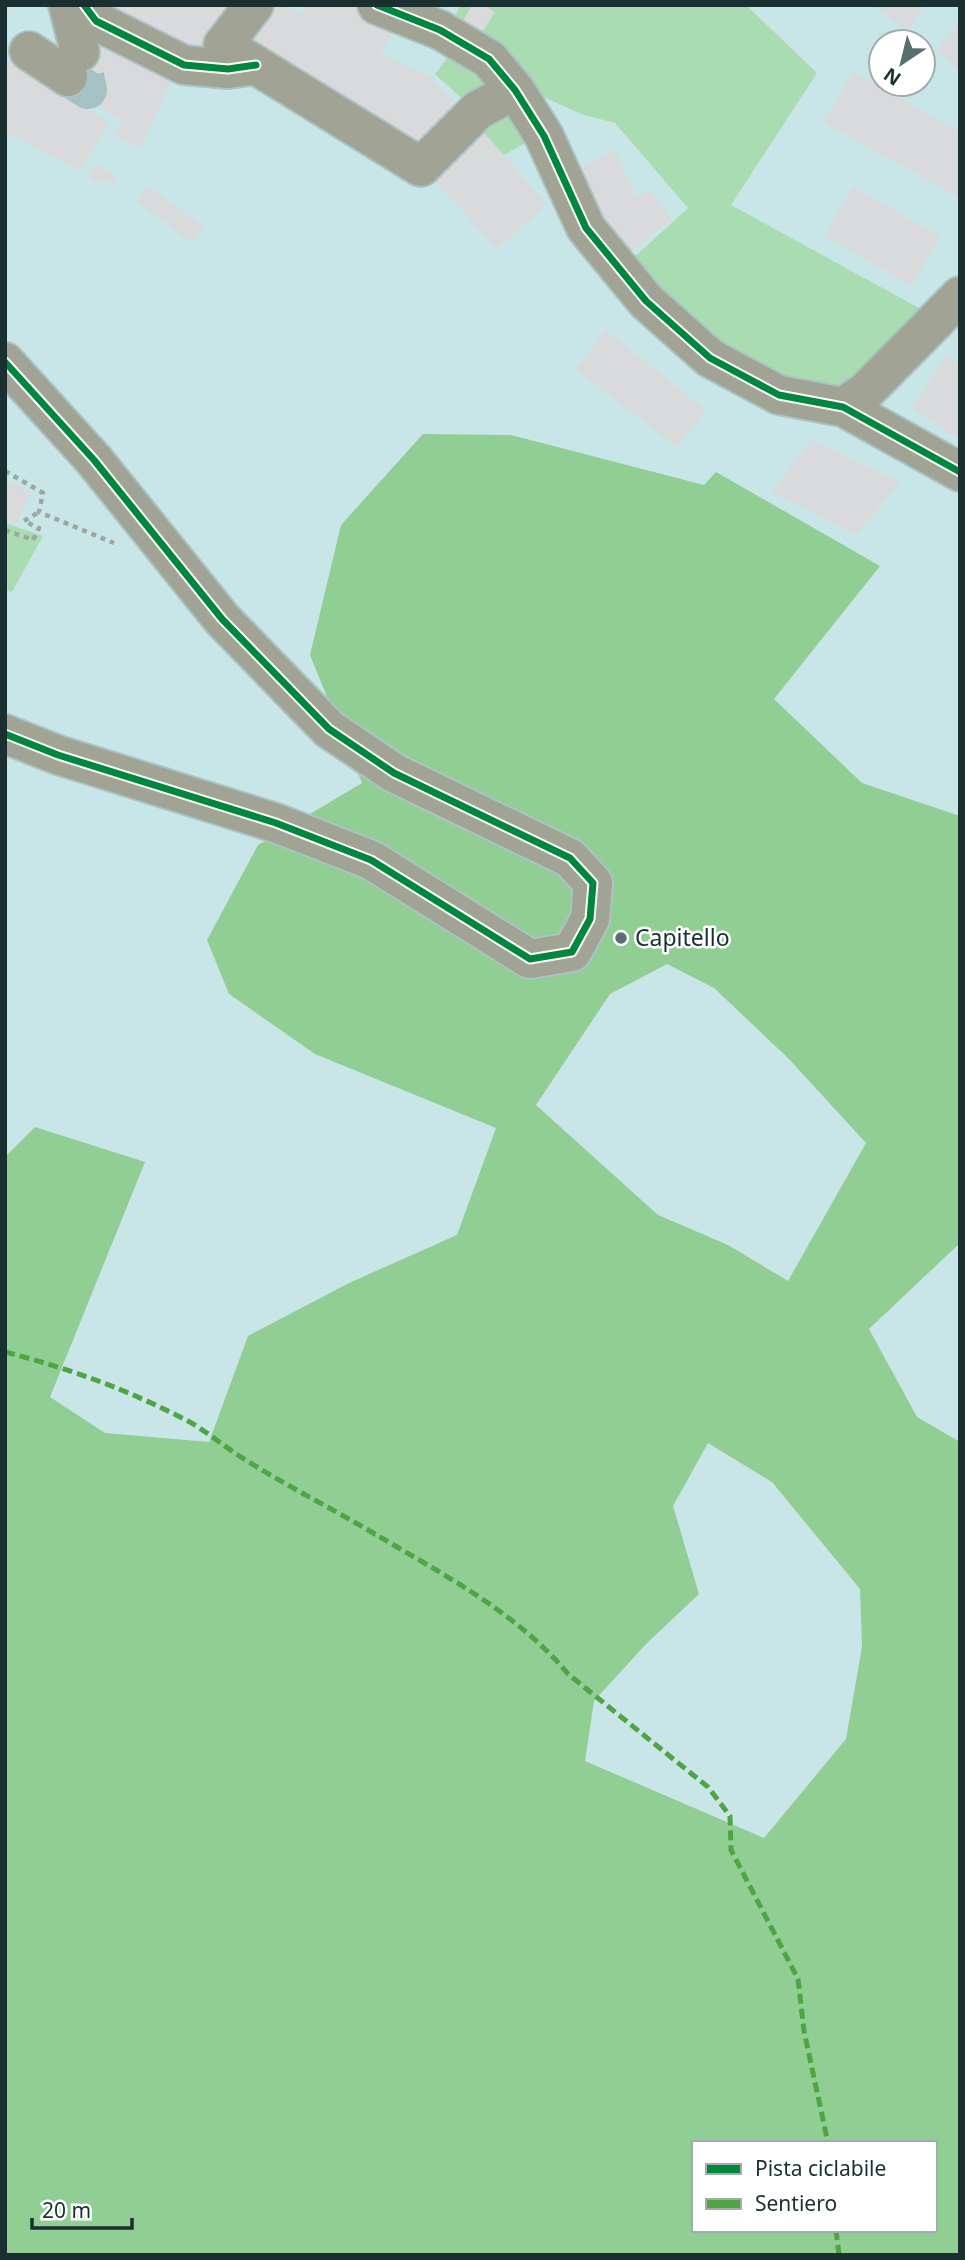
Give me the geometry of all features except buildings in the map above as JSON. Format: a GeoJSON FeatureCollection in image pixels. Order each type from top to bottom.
{"type":"FeatureCollection","features":[{"type":"Feature","properties":{"kind":"street"},"geometry":{"type":"LineString","coordinates":[[29,51],[74,64],[68,5]]}},
{"type":"Feature","properties":{"kind":"street"},"geometry":{"type":"LineString","coordinates":[[84,5],[96,21],[184,65],[228,69],[256,65]]}},
{"type":"Feature","properties":{"kind":"street"},"geometry":{"type":"LineString","coordinates":[[254,5],[223,45],[421,167],[478,110],[515,90]]}},
{"type":"Feature","properties":{"kind":"street"},"geometry":{"type":"LineString","coordinates":[[377,5],[440,30],[489,59],[515,90],[544,136],[586,228],[646,301],[710,358],[779,395],[843,407],[960,472]]}},
{"type":"Feature","properties":{"kind":"street"},"geometry":{"type":"LineString","coordinates":[[843,407],[865,392],[960,296]]}},
{"type":"Feature","properties":{"kind":"street"},"geometry":{"type":"LineString","coordinates":[[5,362],[94,460],[222,619],[329,729],[394,772],[570,858],[593,883],[590,919],[572,952],[530,959],[371,860],[276,823],[58,755],[5,734]]}},
{"type":"Feature","properties":{"kind":"path"},"geometry":{"type":"LineString","coordinates":[[5,471],[43,493],[39,512],[24,521],[39,528],[33,540],[5,530]]}},
{"type":"Feature","properties":{"kind":"path"},"geometry":{"type":"LineString","coordinates":[[39,512],[138,552],[159,541]]}},
{"type":"Feature","properties":{"kind":"green space"},"geometry":{"type":"Polygon","coordinates":[[[460,5],[746,5],[817,73],[731,205],[930,314],[863,382],[826,396],[713,345],[629,262],[688,208],[615,123],[581,114],[524,88],[452,25],[460,5]]]}},
{"type":"Feature","properties":{"kind":"green space"},"geometry":{"type":"Polygon","coordinates":[[[454,49],[498,82],[472,108],[435,74],[454,49]]]}},
{"type":"Feature","properties":{"kind":"green space"},"geometry":{"type":"Polygon","coordinates":[[[512,101],[535,138],[504,155],[474,122],[512,101]]]}},
{"type":"Feature","properties":{"kind":"green space"},"geometry":{"type":"Polygon","coordinates":[[[423,434],[511,435],[704,485],[716,472],[880,566],[774,699],[862,783],[960,816],[960,1243],[869,1329],[917,1417],[960,1442],[960,2255],[5,2255],[5,1157],[35,1127],[145,1162],[50,1397],[105,1433],[209,1442],[248,1336],[349,1283],[457,1235],[496,1128],[315,1054],[229,994],[207,940],[258,845],[362,783],[310,655],[341,525],[423,434]],[[667,964],[610,994],[536,1105],[658,1215],[728,1245],[788,1281],[866,1143],[789,1059],[714,988],[667,964]],[[708,1443],[673,1506],[699,1594],[646,1644],[594,1701],[585,1761],[764,1838],[846,1739],[862,1647],[860,1589],[772,1482],[708,1443]]]}},
{"type":"Feature","properties":{"kind":"green space"},"geometry":{"type":"Polygon","coordinates":[[[5,523],[43,536],[12,592],[5,590],[5,523]]]}},
{"type":"Feature","properties":{"kind":"tunnel"},"geometry":{"type":"LineString","coordinates":[[68,77],[88,90],[80,52]]}},
{"type":"Feature","properties":{"kind":"marked path"},"geometry":{"type":"LineString","coordinates":[[5,1352],[96,1380],[184,1419],[258,1467],[478,1596],[526,1632],[568,1674],[708,1787],[730,1816],[731,1850],[798,1979],[804,2031],[828,2141]]}},
{"type":"Feature","properties":{"kind":"marked path"},"geometry":{"type":"LineString","coordinates":[[836,2232],[839,2255]]}},
{"type":"Feature","properties":{"kind":"cycle path"},"geometry":{"type":"LineString","coordinates":[[84,5],[96,21],[184,65],[228,69],[256,65]]}},
{"type":"Feature","properties":{"kind":"cycle path"},"geometry":{"type":"LineString","coordinates":[[377,5],[440,30],[489,59],[515,90],[544,136],[586,228],[646,301],[710,358],[779,395],[843,407],[960,472]]}},
{"type":"Feature","properties":{"kind":"cycle path"},"geometry":{"type":"LineString","coordinates":[[5,362],[94,460],[222,619],[329,729],[394,773],[570,858],[593,883],[590,919],[572,952],[530,959],[371,860],[276,823],[58,755],[5,734]]}},
{"type":"Feature","properties":{"kind":"place","name":"Capitello"},"geometry":{"type":"Point","coordinates":[621,938]}}]}
